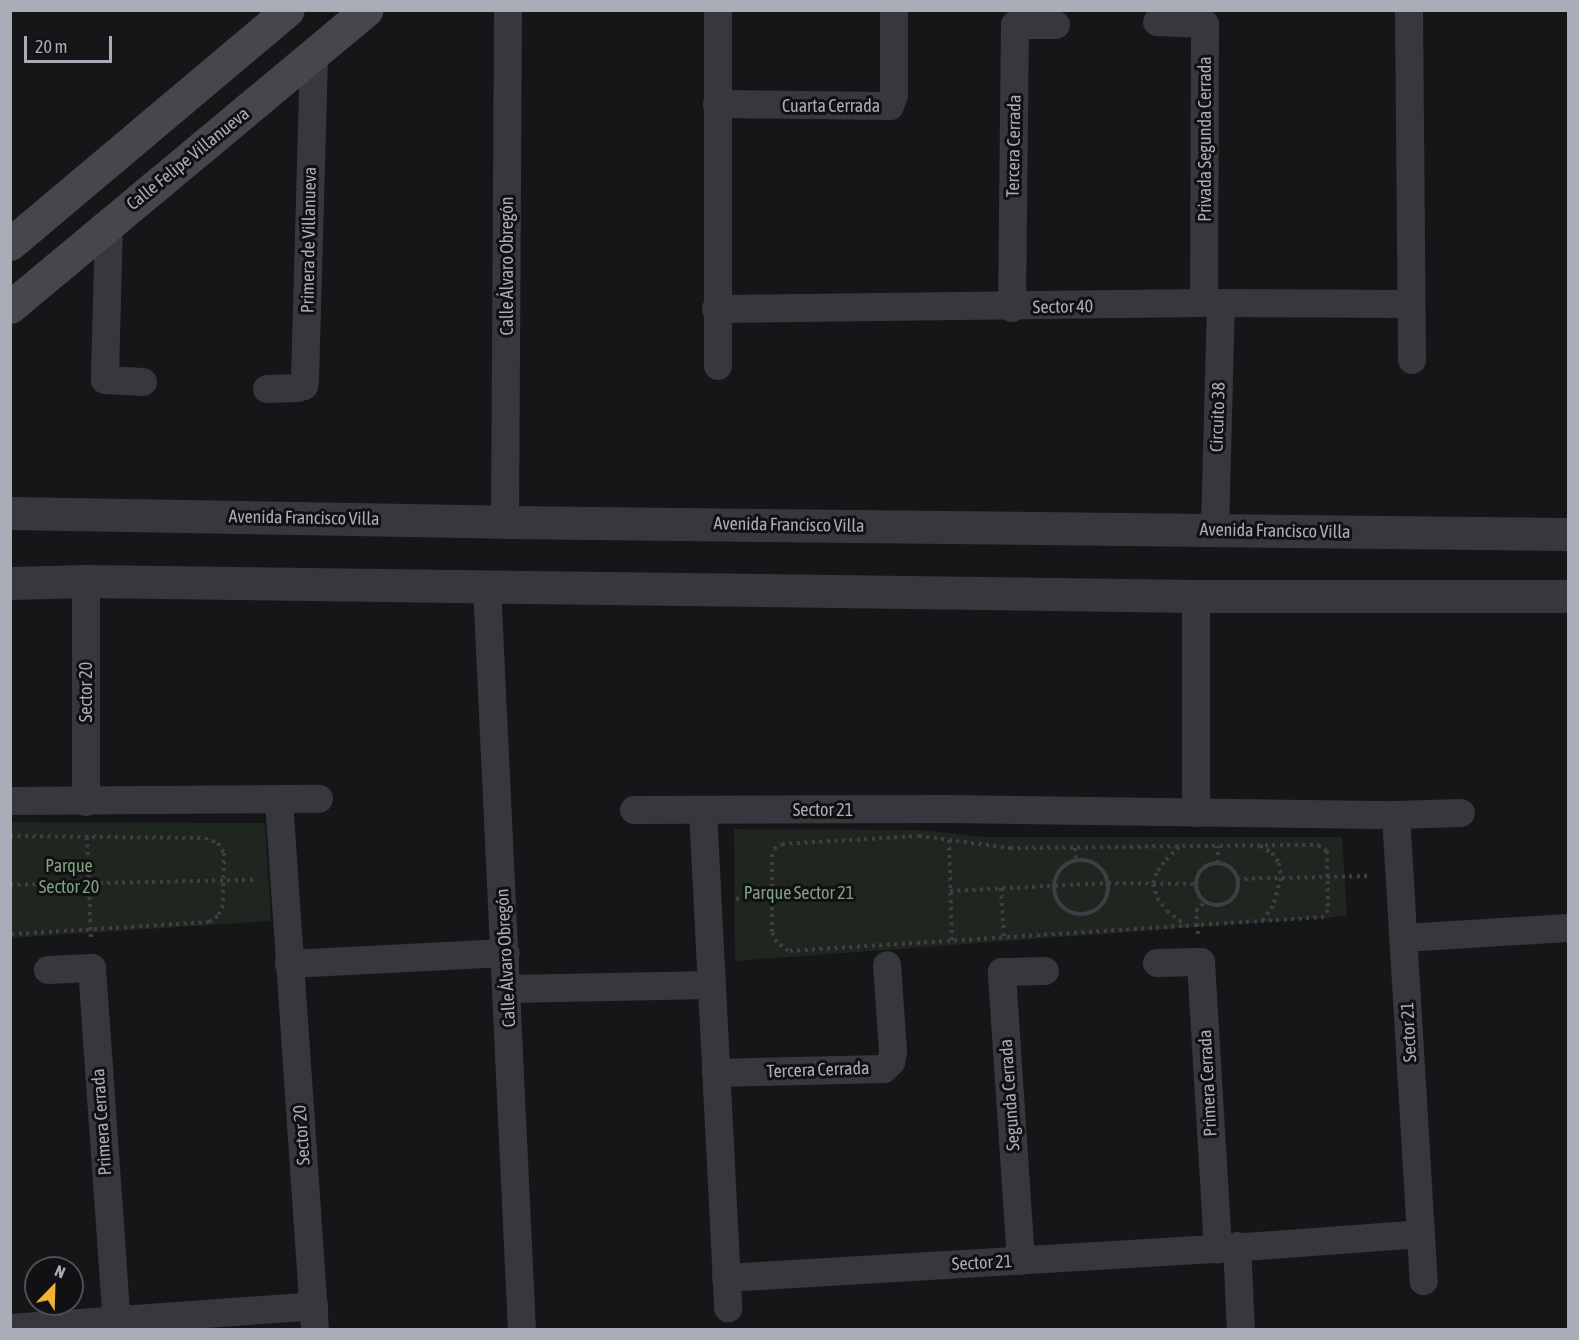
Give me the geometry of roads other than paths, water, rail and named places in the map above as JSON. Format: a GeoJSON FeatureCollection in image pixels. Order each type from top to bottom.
{"type":"FeatureCollection","features":[{"type":"Feature","properties":{"kind":"main road"},"geometry":{"type":"LineString","coordinates":[[10,244],[288,10]]}},
{"type":"Feature","properties":{"kind":"main road","name":"Calle Felipe Villanueva"},"geometry":{"type":"LineString","coordinates":[[10,307],[314,56],[366,10]]}},
{"type":"Feature","properties":{"kind":"street","name":"Calle Álvaro Obregón"},"geometry":{"type":"LineString","coordinates":[[505,522],[508,10]]}},
{"type":"Feature","properties":{"kind":"street"},"geometry":{"type":"LineString","coordinates":[[717,366],[718,10]]}},
{"type":"Feature","properties":{"kind":"street"},"geometry":{"type":"LineString","coordinates":[[1409,10],[1409,304],[1412,360]]}},
{"type":"Feature","properties":{"kind":"street","name":"Cuarta Cerrada"},"geometry":{"type":"LineString","coordinates":[[717,105],[890,106],[894,95],[894,15]]}},
{"type":"Feature","properties":{"kind":"street","name":"Privada Segunda Cerrada"},"geometry":{"type":"LineString","coordinates":[[1156,22],[1205,24],[1213,304]]}},
{"type":"Feature","properties":{"kind":"street","name":"Tercera Cerrada"},"geometry":{"type":"LineString","coordinates":[[1011,308],[1015,25],[1056,25]]}},
{"type":"Feature","properties":{"kind":"street","name":"Primera de Villanueva"},"geometry":{"type":"LineString","coordinates":[[267,389],[298,388],[304,386],[305,379],[314,56]]}},
{"type":"Feature","properties":{"kind":"street"},"geometry":{"type":"LineString","coordinates":[[109,223],[105,380],[143,382]]}},
{"type":"Feature","properties":{"kind":"street","name":"Circuito 38"},"geometry":{"type":"LineString","coordinates":[[1213,304],[1215,530]]}},
{"type":"Feature","properties":{"kind":"street","name":"Sector 40"},"geometry":{"type":"LineString","coordinates":[[716,309],[1409,304]]}},
{"type":"Feature","properties":{"kind":"street","name":"Avenida Francisco Villa"},"geometry":{"type":"LineString","coordinates":[[10,513],[505,522],[1569,534]]}},
{"type":"Feature","properties":{"kind":"street","name":"Sector 20"},"geometry":{"type":"LineString","coordinates":[[86,582],[86,802]]}},
{"type":"Feature","properties":{"kind":"street"},"geometry":{"type":"LineString","coordinates":[[10,583],[488,586],[1196,596],[1569,596]]}},
{"type":"Feature","properties":{"kind":"street","name":"Calle Álvaro Obregón"},"geometry":{"type":"LineString","coordinates":[[488,586],[522,1329]]}},
{"type":"Feature","properties":{"kind":"street"},"geometry":{"type":"LineString","coordinates":[[1196,596],[1196,813]]}},
{"type":"Feature","properties":{"kind":"street"},"geometry":{"type":"LineString","coordinates":[[10,801],[319,799]]}},
{"type":"Feature","properties":{"kind":"street","name":"Sector 20"},"geometry":{"type":"LineString","coordinates":[[10,1329],[315,1318],[279,800]]}},
{"type":"Feature","properties":{"kind":"street","name":"Sector 21"},"geometry":{"type":"LineString","coordinates":[[634,810],[948,809],[1396,815],[1461,813]]}},
{"type":"Feature","properties":{"kind":"street"},"geometry":{"type":"LineString","coordinates":[[703,810],[728,1308]]}},
{"type":"Feature","properties":{"kind":"street","name":"Sector 21"},"geometry":{"type":"LineString","coordinates":[[1396,815],[1424,1281]]}},
{"type":"Feature","properties":{"kind":"street"},"geometry":{"type":"LineString","coordinates":[[1404,938],[1569,928]]}},
{"type":"Feature","properties":{"kind":"street"},"geometry":{"type":"LineString","coordinates":[[290,964],[506,953]]}},
{"type":"Feature","properties":{"kind":"street","name":"Primera Cerrada"},"geometry":{"type":"LineString","coordinates":[[1156,963],[1201,962],[1228,1248]]}},
{"type":"Feature","properties":{"kind":"street","name":"Tercera Cerrada"},"geometry":{"type":"LineString","coordinates":[[716,1073],[884,1069],[891,1062],[893,1052],[887,965]]}},
{"type":"Feature","properties":{"kind":"street","name":"Primera Cerrada"},"geometry":{"type":"LineString","coordinates":[[48,969],[92,968],[117,1325]]}},
{"type":"Feature","properties":{"kind":"street","name":"Segunda Cerrada"},"geometry":{"type":"LineString","coordinates":[[1021,1261],[1002,972],[1045,971]]}},
{"type":"Feature","properties":{"kind":"street"},"geometry":{"type":"LineString","coordinates":[[508,989],[712,984]]}},
{"type":"Feature","properties":{"kind":"street","name":"Sector 21"},"geometry":{"type":"LineString","coordinates":[[726,1278],[1228,1248],[1420,1234]]}},
{"type":"Feature","properties":{"kind":"street"},"geometry":{"type":"LineString","coordinates":[[1228,1248],[1241,1329]]}},
{"type":"Feature","properties":{"kind":"park label","name":"Parque Sector 20"},"geometry":{"type":"Point","coordinates":[69,877]}},
{"type":"Feature","properties":{"kind":"park label","name":"Parque Sector 21"},"geometry":{"type":"Point","coordinates":[799,893]}}]}
